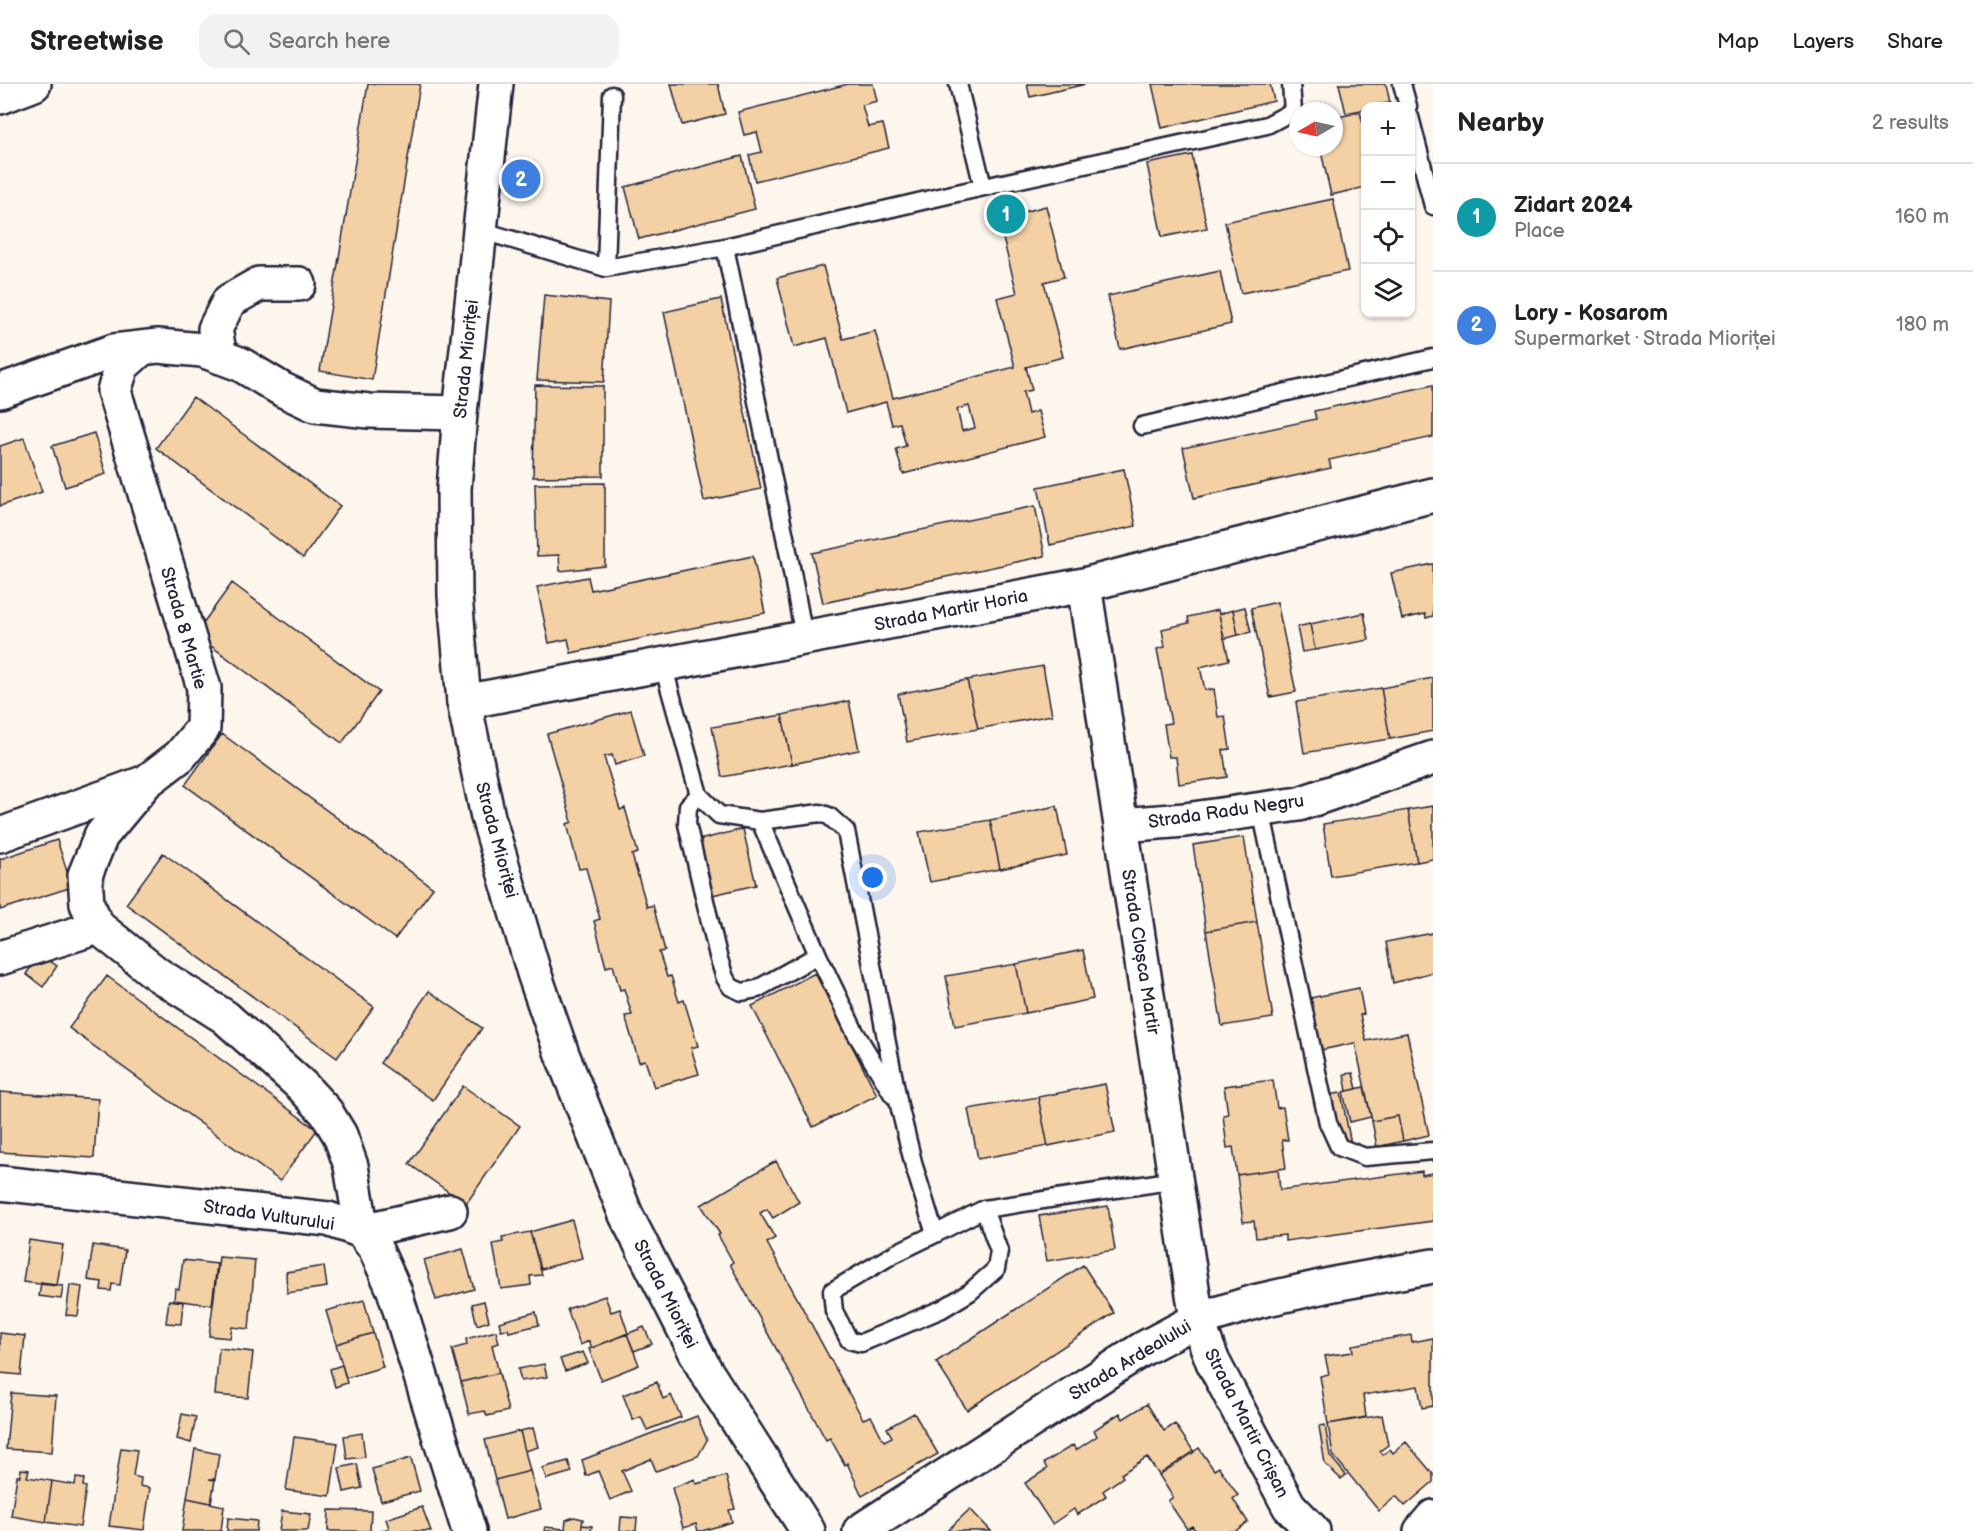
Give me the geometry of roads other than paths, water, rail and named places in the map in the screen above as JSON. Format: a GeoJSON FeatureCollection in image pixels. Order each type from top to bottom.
{"type":"FeatureCollection","features":[{"type":"Feature","properties":{"kind":"street"},"geometry":{"type":"LineString","coordinates":[[0,97],[34,84]]}},
{"type":"Feature","properties":{"kind":"street","name":"Strada Mioriței"},"geometry":{"type":"LineString","coordinates":[[496,84],[460,413],[454,489],[455,596],[464,702],[488,817],[534,973],[562,1054],[626,1215],[705,1370],[808,1531]]}},
{"type":"Feature","properties":{"kind":"street"},"geometry":{"type":"LineString","coordinates":[[219,357],[215,329],[229,301],[259,284],[300,284]]}},
{"type":"Feature","properties":{"kind":"street"},"geometry":{"type":"LineString","coordinates":[[0,391],[114,351],[158,346],[202,350],[240,364],[283,390],[315,405],[369,411],[460,413]]}},
{"type":"Feature","properties":{"kind":"street","name":"Strada 8 Martie"},"geometry":{"type":"LineString","coordinates":[[0,835],[146,782],[180,756],[203,728],[204,688],[114,391],[122,366],[142,348]]}},
{"type":"Feature","properties":{"kind":"street","name":"Strada Martir Horia"},"geometry":{"type":"LineString","coordinates":[[464,702],[1084,585],[1433,495]]}},
{"type":"Feature","properties":{"kind":"street","name":"Strada Cloșca Martir"},"geometry":{"type":"LineString","coordinates":[[1084,585],[1197,1320]]}},
{"type":"Feature","properties":{"kind":"street","name":"Strada Radu Negru"},"geometry":{"type":"LineString","coordinates":[[1121,825],[1185,820],[1299,804],[1433,758]]}},
{"type":"Feature","properties":{"kind":"street"},"geometry":{"type":"LineString","coordinates":[[146,782],[101,836],[85,875],[87,904],[98,927],[157,974],[225,1017],[302,1086],[326,1112],[340,1135],[351,1166],[362,1231],[376,1250],[394,1290],[469,1531]]}},
{"type":"Feature","properties":{"kind":"street"},"geometry":{"type":"LineString","coordinates":[[0,958],[98,927]]}},
{"type":"Feature","properties":{"kind":"street","name":"Strada Vulturului"},"geometry":{"type":"LineString","coordinates":[[0,1183],[328,1219],[362,1231]]}},
{"type":"Feature","properties":{"kind":"street"},"geometry":{"type":"LineString","coordinates":[[362,1231],[450,1211]]}},
{"type":"Feature","properties":{"kind":"street","name":"Strada Ardealului"},"geometry":{"type":"LineString","coordinates":[[860,1531],[1144,1348],[1197,1320],[1258,1300],[1433,1266]]}},
{"type":"Feature","properties":{"kind":"street","name":"Strada Martir Crișan"},"geometry":{"type":"LineString","coordinates":[[1197,1320],[1213,1362],[1289,1506],[1303,1528]]}},
{"type":"Feature","properties":{"kind":"street"},"geometry":{"type":"LineString","coordinates":[[1421,1531],[1433,1517]]}},
{"type":"Feature","properties":{"kind":"lane"},"geometry":{"type":"LineString","coordinates":[[958,84],[983,187]]}},
{"type":"Feature","properties":{"kind":"lane"},"geometry":{"type":"LineString","coordinates":[[480,230],[606,268],[725,247],[983,187],[1267,125],[1293,111],[1291,84]]}},
{"type":"Feature","properties":{"kind":"lane"},"geometry":{"type":"LineString","coordinates":[[1402,84],[1407,102]]}},
{"type":"Feature","properties":{"kind":"lane"},"geometry":{"type":"LineString","coordinates":[[606,268],[612,95]]}},
{"type":"Feature","properties":{"kind":"lane"},"geometry":{"type":"LineString","coordinates":[[1415,136],[1433,206]]}},
{"type":"Feature","properties":{"kind":"lane"},"geometry":{"type":"LineString","coordinates":[[725,247],[804,637]]}},
{"type":"Feature","properties":{"kind":"lane"},"geometry":{"type":"LineString","coordinates":[[1142,426],[1433,358]]}},
{"type":"Feature","properties":{"kind":"lane"},"geometry":{"type":"LineString","coordinates":[[663,665],[699,795],[719,815],[760,821],[820,813],[829,816],[846,831],[899,1105],[914,1166],[935,1234]]}},
{"type":"Feature","properties":{"kind":"lane"},"geometry":{"type":"LineString","coordinates":[[699,795],[688,806],[687,824],[718,956],[725,978],[731,987],[742,992],[757,989],[819,955]]}},
{"type":"Feature","properties":{"kind":"lane"},"geometry":{"type":"LineString","coordinates":[[1261,810],[1328,1123],[1335,1139],[1340,1147],[1365,1157],[1433,1151]]}},
{"type":"Feature","properties":{"kind":"lane"},"geometry":{"type":"LineString","coordinates":[[760,821],[855,1032],[899,1105]]}},
{"type":"Feature","properties":{"kind":"lane"},"geometry":{"type":"LineString","coordinates":[[984,1209],[999,1251],[996,1269],[970,1292],[942,1309],[861,1343],[849,1340],[834,1311],[832,1291],[894,1254],[984,1209],[1176,1180]]}},
{"type":"Feature","properties":{"kind":"place","name":"Lory - Kosarom"},"geometry":{"type":"Point","coordinates":[521,179]}},
{"type":"Feature","properties":{"kind":"place","name":"Zidart 2024"},"geometry":{"type":"Point","coordinates":[1006,214]}}]}
